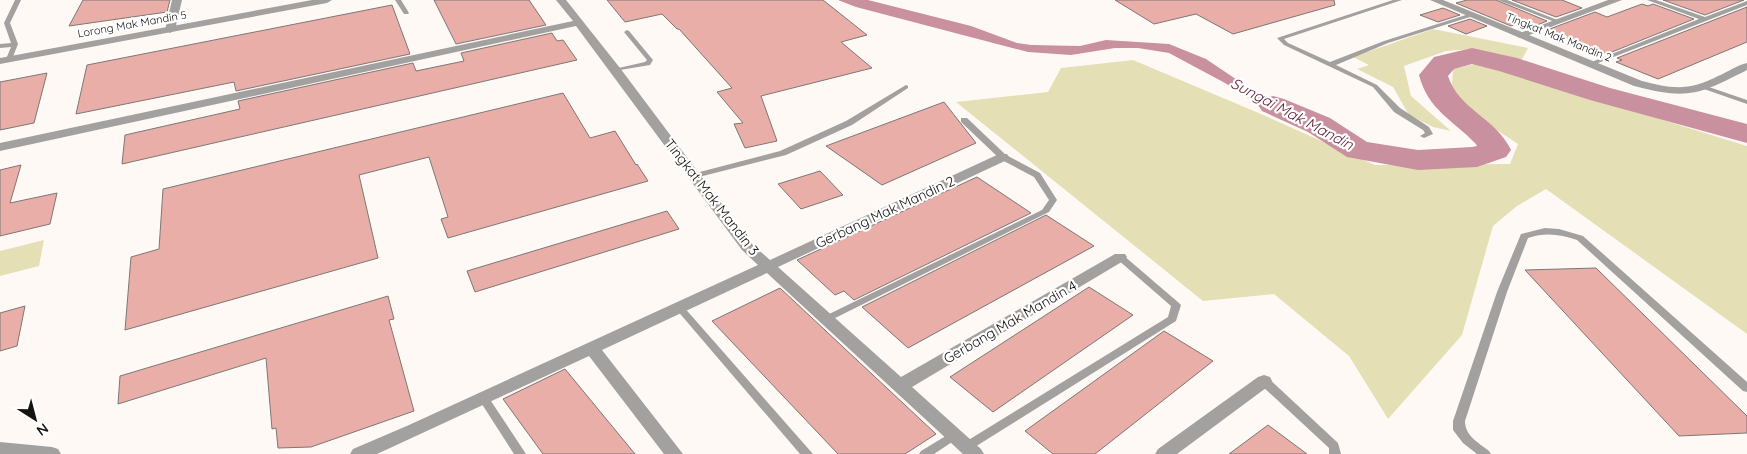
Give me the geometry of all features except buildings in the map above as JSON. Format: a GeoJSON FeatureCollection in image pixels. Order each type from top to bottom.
{"type":"FeatureCollection","features":[{"type":"Feature","properties":{"kind":"street"},"geometry":{"type":"LineString","coordinates":[[170,30],[177,0]]}},
{"type":"Feature","properties":{"kind":"street","name":"Lorong Mak Mandin 5"},"geometry":{"type":"LineString","coordinates":[[5,60],[327,0]]}},
{"type":"Feature","properties":{"kind":"street","name":"Tingkat Mak Mandin 3"},"geometry":{"type":"LineString","coordinates":[[561,0],[616,70],[747,248],[971,450]]}},
{"type":"Feature","properties":{"kind":"street","name":"Tingkat Mak Mandin 2"},"geometry":{"type":"LineString","coordinates":[[1435,0],[1638,84],[1674,91]]}},
{"type":"Feature","properties":{"kind":"street"},"geometry":{"type":"LineString","coordinates":[[1581,0],[1598,6]]}},
{"type":"Feature","properties":{"kind":"street"},"geometry":{"type":"LineString","coordinates":[[1520,35],[1617,0]]}},
{"type":"Feature","properties":{"kind":"street"},"geometry":{"type":"LineString","coordinates":[[0,147],[578,23]]}},
{"type":"Feature","properties":{"kind":"street"},"geometry":{"type":"LineString","coordinates":[[1674,91],[1703,87],[1745,69]]}},
{"type":"Feature","properties":{"kind":"street","name":"Gerbang Mak Mandin 2"},"geometry":{"type":"LineString","coordinates":[[359,454],[1003,157]]}},
{"type":"Feature","properties":{"kind":"street","name":"Gerbang Mak Mandin 4"},"geometry":{"type":"LineString","coordinates":[[900,386],[1120,257]]}},
{"type":"Feature","properties":{"kind":"street"},"geometry":{"type":"LineString","coordinates":[[592,348],[674,454]]}},
{"type":"Feature","properties":{"kind":"street"},"geometry":{"type":"LineString","coordinates":[[1164,454],[1264,381]]}},
{"type":"Feature","properties":{"kind":"street"},"geometry":{"type":"LineString","coordinates":[[0,449],[52,454]]}},
{"type":"Feature","properties":{"kind":"lane"},"geometry":{"type":"LineString","coordinates":[[5,60],[14,44],[7,23],[18,0]]}},
{"type":"Feature","properties":{"kind":"lane"},"geometry":{"type":"LineString","coordinates":[[398,0],[406,13]]}},
{"type":"Feature","properties":{"kind":"lane"},"geometry":{"type":"LineString","coordinates":[[1399,0],[1280,38],[1286,44],[1375,86],[1397,110],[1426,129],[1430,134],[1424,136]]}},
{"type":"Feature","properties":{"kind":"lane"},"geometry":{"type":"LineString","coordinates":[[1501,0],[1557,21]]}},
{"type":"Feature","properties":{"kind":"lane"},"geometry":{"type":"LineString","coordinates":[[1650,0],[1704,20]]}},
{"type":"Feature","properties":{"kind":"lane"},"geometry":{"type":"LineString","coordinates":[[1591,64],[1747,3]]}},
{"type":"Feature","properties":{"kind":"lane"},"geometry":{"type":"LineString","coordinates":[[1330,65],[1386,42],[1471,15]]}},
{"type":"Feature","properties":{"kind":"lane"},"geometry":{"type":"LineString","coordinates":[[616,70],[648,64],[650,60],[627,32]]}},
{"type":"Feature","properties":{"kind":"lane"},"geometry":{"type":"LineString","coordinates":[[0,46],[14,44]]}},
{"type":"Feature","properties":{"kind":"lane"},"geometry":{"type":"LineString","coordinates":[[695,176],[783,153],[849,122],[906,87]]}},
{"type":"Feature","properties":{"kind":"lane"},"geometry":{"type":"LineString","coordinates":[[1703,87],[1747,102]]}},
{"type":"Feature","properties":{"kind":"lane"},"geometry":{"type":"LineString","coordinates":[[826,319],[1045,212],[1053,200],[1037,175],[1003,157],[964,120]]}},
{"type":"Feature","properties":{"kind":"lane"},"geometry":{"type":"LineString","coordinates":[[1485,454],[1458,430],[1459,421],[1502,292],[1524,236],[1537,231],[1561,231],[1580,238],[1747,388]]}},
{"type":"Feature","properties":{"kind":"lane"},"geometry":{"type":"LineString","coordinates":[[971,450],[1173,319],[1176,305],[1120,257]]}},
{"type":"Feature","properties":{"kind":"lane"},"geometry":{"type":"LineString","coordinates":[[679,307],[807,454]]}},
{"type":"Feature","properties":{"kind":"lane"},"geometry":{"type":"LineString","coordinates":[[1264,381],[1334,446],[1335,454]]}},
{"type":"Feature","properties":{"kind":"lane"},"geometry":{"type":"LineString","coordinates":[[483,398],[520,454]]}},
{"type":"Feature","properties":{"kind":"lane"},"geometry":{"type":"LineString","coordinates":[[925,454],[954,435]]}},
{"type":"Feature","properties":{"kind":"shaded area"},"geometry":{"type":"Polygon","coordinates":[[[1433,29],[1528,48],[1519,65],[1473,49],[1446,51],[1404,66],[1411,96],[1451,131],[1433,127],[1409,115],[1393,87],[1357,69],[1369,65],[1353,57],[1433,29]]]}},
{"type":"Feature","properties":{"kind":"shaded area"},"geometry":{"type":"Polygon","coordinates":[[[1133,60],[1375,165],[1510,164],[1518,144],[1451,100],[1453,69],[1479,63],[1747,146],[1747,334],[1546,189],[1517,206],[1493,226],[1462,335],[1388,419],[1349,356],[1274,294],[1203,301],[956,102],[1048,92],[1061,68],[1133,60]]]}},
{"type":"Feature","properties":{"kind":"shaded area"},"geometry":{"type":"Polygon","coordinates":[[[44,240],[39,266],[0,276],[0,251],[44,240]]]}},
{"type":"Feature","properties":{"kind":"water"},"geometry":{"type":"Polygon","coordinates":[[[838,0],[868,0],[971,26],[1017,43],[1031,45],[1080,46],[1106,40],[1169,44],[1206,59],[1261,96],[1304,115],[1319,125],[1297,119],[1250,99],[1225,83],[1169,53],[1138,48],[1115,48],[1071,55],[1028,52],[856,7],[838,0]]]}},
{"type":"Feature","properties":{"kind":"waterway","name":"Sungai Mak Mandin"},"geometry":{"type":"LineString","coordinates":[[1273,105],[1319,125],[1358,150],[1418,160],[1477,157],[1495,150],[1492,143],[1482,131],[1450,106],[1440,92],[1433,75],[1444,63],[1472,56],[1507,64],[1600,94],[1747,134]]}}]}
